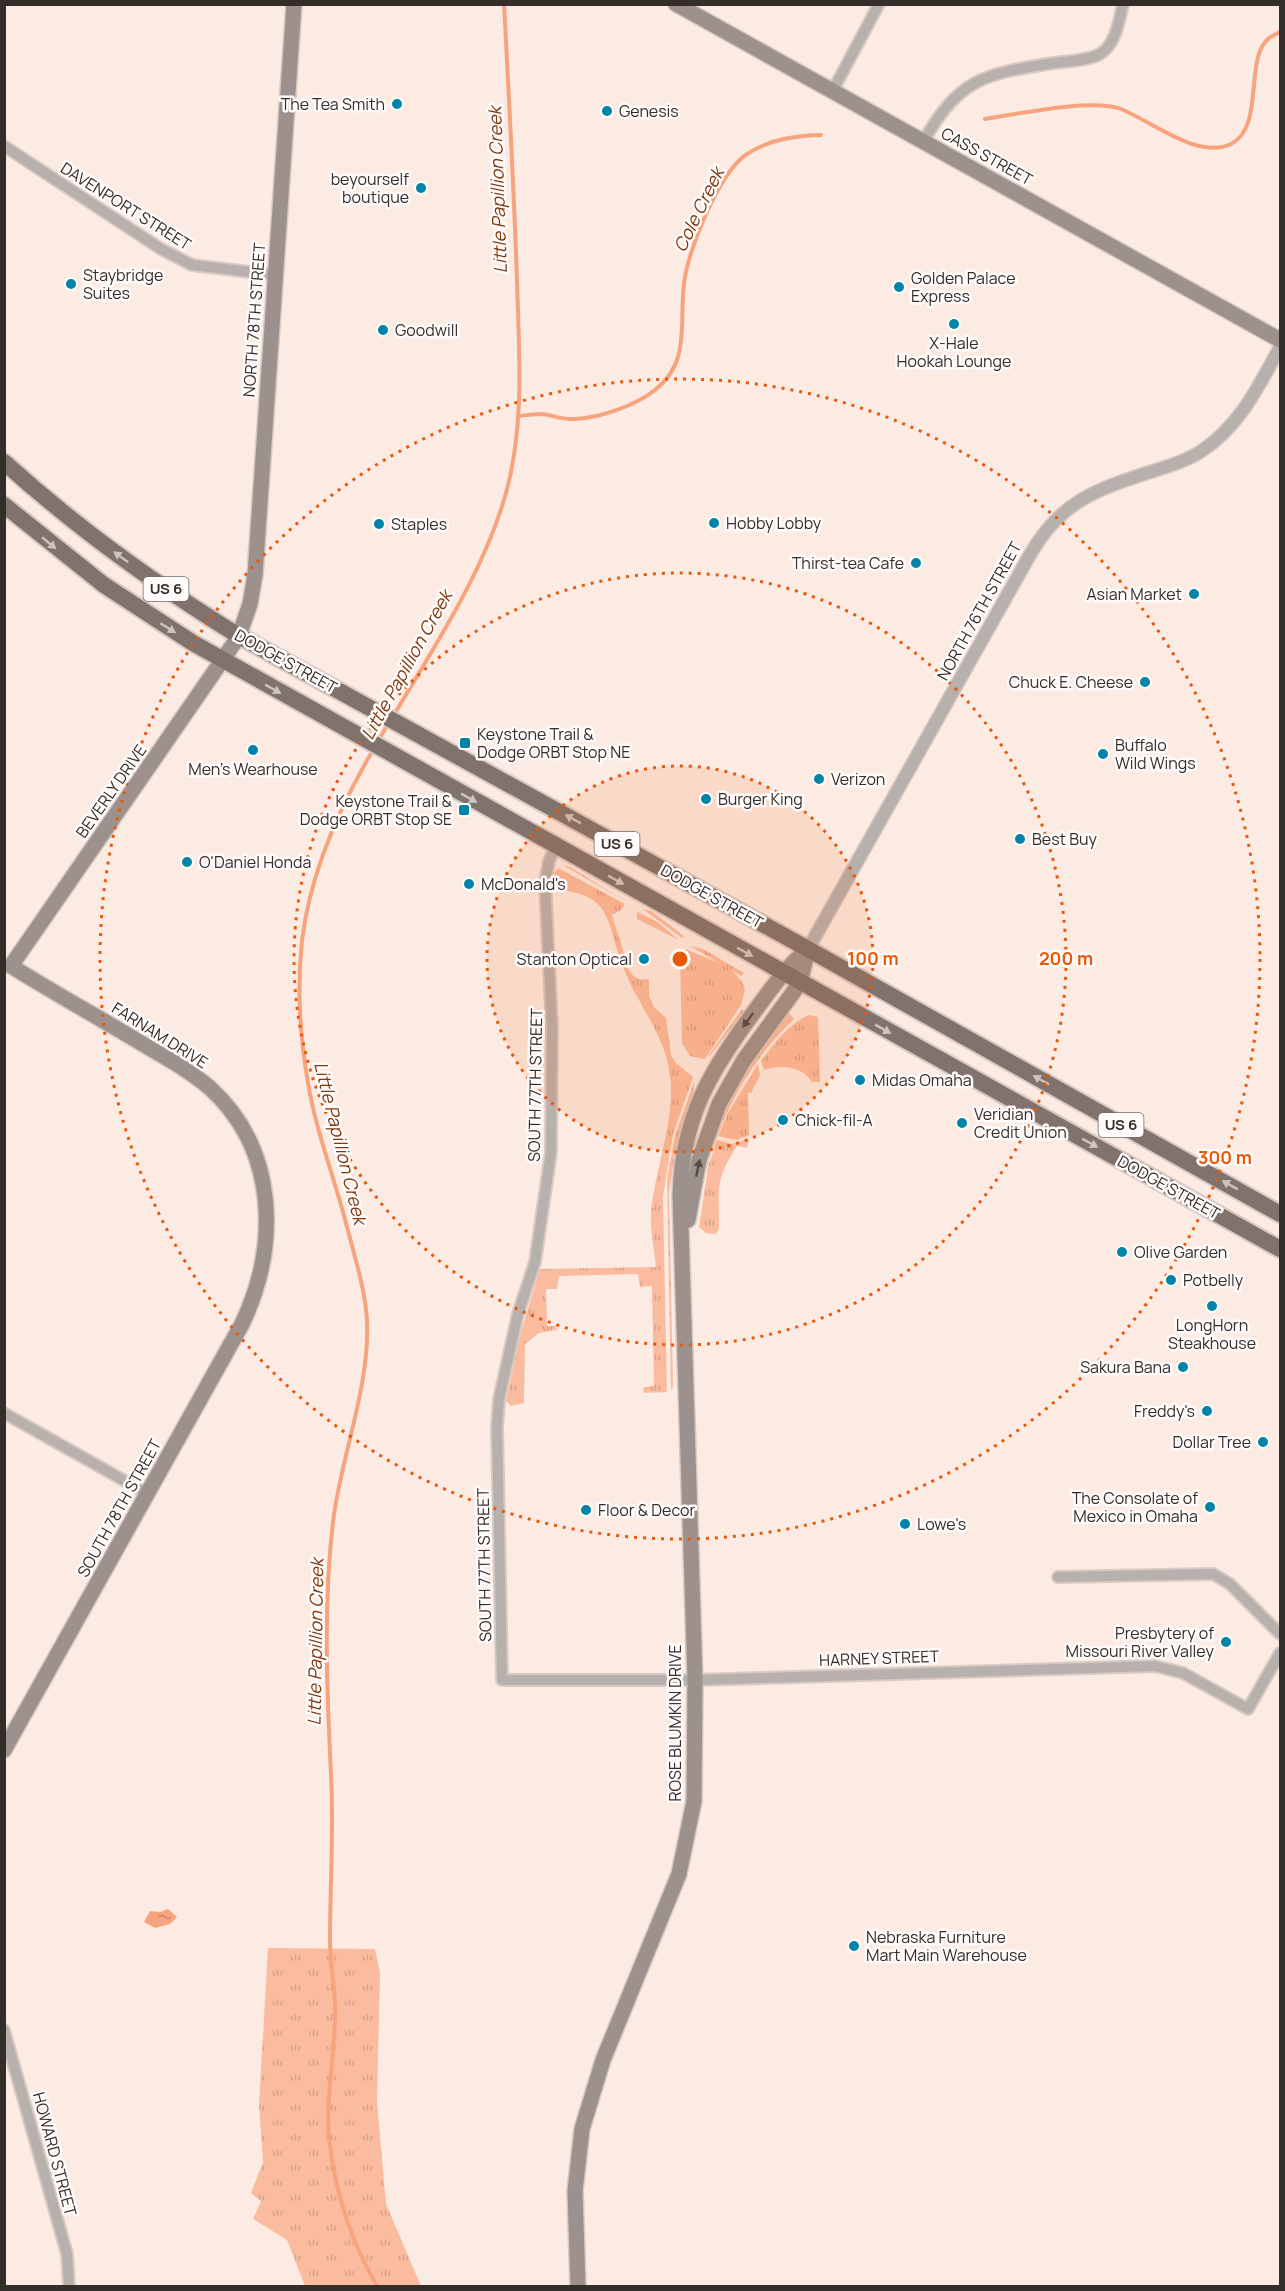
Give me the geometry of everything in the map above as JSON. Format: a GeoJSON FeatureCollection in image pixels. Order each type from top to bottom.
{"type":"FeatureCollection","features":[{"type":"Feature","properties":{"kind":"highway","name":"DODGE STREET"},"geometry":{"type":"LineString","coordinates":[[4,462],[114,553],[239,636],[808,949],[1281,1214]]}},
{"type":"Feature","properties":{"kind":"highway","name":"DODGE STREET"},"geometry":{"type":"LineString","coordinates":[[4,505],[104,585],[222,660],[1281,1249]]}},
{"type":"Feature","properties":{"kind":"main road","name":"NORTH 78TH STREET"},"geometry":{"type":"LineString","coordinates":[[239,636],[250,604],[255,576],[294,4]]}},
{"type":"Feature","properties":{"kind":"main road","name":"CASS STREET"},"geometry":{"type":"LineString","coordinates":[[676,4],[1281,340]]}},
{"type":"Feature","properties":{"kind":"main road","name":"BEVERLY DRIVE"},"geometry":{"type":"LineString","coordinates":[[8,964],[239,636]]}},
{"type":"Feature","properties":{"kind":"main road","name":"ROSE BLUMKIN DRIVE"},"geometry":{"type":"LineString","coordinates":[[578,2286],[574,2191],[580,2140],[603,2060],[667,1909],[685,1853],[695,1792],[695,1680],[681,1168],[696,1106],[719,1061],[783,974],[808,949]]}},
{"type":"Feature","properties":{"kind":"main road","name":"NORTH 76TH STREET"},"geometry":{"type":"LineString","coordinates":[[800,983],[808,949]]}},
{"type":"Feature","properties":{"kind":"main road","name":"FARNAM DRIVE"},"geometry":{"type":"LineString","coordinates":[[8,964],[180,1066],[220,1099],[236,1120],[249,1144],[265,1196],[268,1239],[260,1281]]}},
{"type":"Feature","properties":{"kind":"main road","name":"ROSE BLUMKIN DRIVE"},"geometry":{"type":"LineString","coordinates":[[682,1246],[699,1160],[719,1104],[744,1060],[800,983]]}},
{"type":"Feature","properties":{"kind":"main road","name":"SOUTH 78TH STREET"},"geometry":{"type":"LineString","coordinates":[[4,1750],[242,1324],[260,1281]]}},
{"type":"Feature","properties":{"kind":"street"},"geometry":{"type":"LineString","coordinates":[[832,92],[879,4]]}},
{"type":"Feature","properties":{"kind":"street"},"geometry":{"type":"LineString","coordinates":[[923,142],[946,105],[970,84],[1014,70],[1085,59],[1100,53],[1109,45],[1116,31],[1123,4]]}},
{"type":"Feature","properties":{"kind":"street","name":"DAVENPORT STREET"},"geometry":{"type":"LineString","coordinates":[[4,146],[161,249],[192,265],[275,275]]}},
{"type":"Feature","properties":{"kind":"street","name":"NORTH 76TH STREET"},"geometry":{"type":"LineString","coordinates":[[808,949],[1046,530],[1068,507],[1089,494],[1181,462],[1215,441],[1248,403],[1281,347]]}},
{"type":"Feature","properties":{"kind":"street","name":"SOUTH 77TH STREET"},"geometry":{"type":"LineString","coordinates":[[502,1680],[497,1427],[499,1399],[518,1314],[535,1262],[550,1160],[552,1029],[545,883],[549,861],[556,846]]}},
{"type":"Feature","properties":{"kind":"street"},"geometry":{"type":"LineString","coordinates":[[4,1413],[148,1494]]}},
{"type":"Feature","properties":{"kind":"street"},"geometry":{"type":"LineString","coordinates":[[1058,1577],[1182,1574],[1220,1577],[1281,1634]]}},
{"type":"Feature","properties":{"kind":"street","name":"HARNEY STREET"},"geometry":{"type":"LineString","coordinates":[[502,1680],[695,1680],[1155,1666],[1183,1673],[1248,1708],[1281,1653]]}},
{"type":"Feature","properties":{"kind":"street","name":"HOWARD STREET"},"geometry":{"type":"LineString","coordinates":[[4,2030],[67,2254],[69,2286]]}},
{"type":"Feature","properties":{"kind":"green space"},"geometry":{"type":"Polygon","coordinates":[[[563,865],[570,867],[624,900],[622,899],[563,865]]]}},
{"type":"Feature","properties":{"kind":"green space"},"geometry":{"type":"Polygon","coordinates":[[[558,868],[625,904],[621,910],[612,915],[625,956],[623,957],[635,977],[649,979],[649,996],[654,1007],[666,1018],[671,1055],[675,1062],[693,1077],[673,1134],[663,1197],[667,1392],[645,1393],[643,1390],[644,1387],[654,1386],[652,1286],[640,1287],[638,1274],[559,1276],[557,1289],[546,1289],[547,1326],[556,1326],[557,1330],[539,1333],[525,1344],[524,1403],[511,1406],[506,1401],[521,1332],[540,1269],[656,1267],[651,1212],[670,1106],[670,1073],[666,1056],[654,1026],[624,969],[605,914],[598,904],[588,897],[573,892],[553,890],[554,873],[558,868]]]}},
{"type":"Feature","properties":{"kind":"green space"},"geometry":{"type":"Polygon","coordinates":[[[643,909],[651,911],[684,936],[682,938],[643,909]]]}},
{"type":"Feature","properties":{"kind":"green space"},"geometry":{"type":"Polygon","coordinates":[[[637,912],[656,921],[679,940],[637,919],[637,912]]]}},
{"type":"Feature","properties":{"kind":"green space"},"geometry":{"type":"Polygon","coordinates":[[[690,946],[703,949],[744,973],[741,976],[690,946]]]}},
{"type":"Feature","properties":{"kind":"green space"},"geometry":{"type":"Polygon","coordinates":[[[686,949],[728,968],[736,974],[745,989],[741,1005],[705,1059],[690,1056],[682,1043],[680,958],[686,949]]]}},
{"type":"Feature","properties":{"kind":"green space"},"geometry":{"type":"Polygon","coordinates":[[[742,1009],[744,1011],[709,1057],[709,1055],[742,1009]]]}},
{"type":"Feature","properties":{"kind":"green space"},"geometry":{"type":"Polygon","coordinates":[[[789,1013],[794,1019],[756,1063],[727,1113],[707,1167],[696,1224],[696,1196],[720,1116],[745,1072],[789,1013]]]}},
{"type":"Feature","properties":{"kind":"green space"},"geometry":{"type":"Polygon","coordinates":[[[809,1015],[818,1017],[820,1082],[812,1082],[803,1073],[791,1068],[777,1067],[764,1070],[761,1061],[777,1041],[794,1024],[809,1015]]]}},
{"type":"Feature","properties":{"kind":"green space"},"geometry":{"type":"Polygon","coordinates":[[[758,1064],[760,1075],[751,1093],[748,1093],[749,1135],[736,1140],[718,1136],[729,1111],[758,1064]]]}},
{"type":"Feature","properties":{"kind":"green space"},"geometry":{"type":"Polygon","coordinates":[[[694,1082],[694,1090],[679,1135],[669,1192],[673,1386],[671,1391],[667,1178],[675,1136],[694,1082]]]}},
{"type":"Feature","properties":{"kind":"green space"},"geometry":{"type":"Polygon","coordinates":[[[749,1139],[747,1148],[737,1146],[725,1167],[719,1193],[719,1228],[716,1234],[706,1233],[699,1227],[708,1167],[717,1140],[732,1144],[749,1139]]]}},
{"type":"Feature","properties":{"kind":"green space"},"geometry":{"type":"Polygon","coordinates":[[[268,1948],[375,1949],[380,1972],[377,2102],[386,2204],[421,2286],[305,2286],[287,2240],[253,2219],[261,2201],[251,2193],[263,2162],[259,2104],[268,1948]]]}},
{"type":"Feature","properties":{"kind":"water"},"geometry":{"type":"Polygon","coordinates":[[[168,1909],[177,1917],[170,1924],[155,1928],[144,1922],[150,1911],[160,1912],[168,1909]]]}},
{"type":"Feature","properties":{"kind":"waterway","name":"Little Papillion Creek"},"geometry":{"type":"LineString","coordinates":[[394,715],[472,580],[497,522],[512,467],[518,414],[519,361],[504,4]]}},
{"type":"Feature","properties":{"kind":"waterway","name":"Cole Creek"},"geometry":{"type":"LineString","coordinates":[[985,119],[1054,108],[1108,106],[1121,109],[1190,143],[1218,148],[1231,144],[1241,135],[1248,123],[1261,49],[1268,39],[1280,32]]}},
{"type":"Feature","properties":{"kind":"waterway","name":"Cole Creek"},"geometry":{"type":"LineString","coordinates":[[519,416],[542,414],[570,419],[584,418],[627,406],[655,390],[666,379],[679,354],[686,270],[706,214],[726,177],[736,163],[764,145],[792,137],[821,135]]}},
{"type":"Feature","properties":{"kind":"waterway","name":"Little Papillion Creek"},"geometry":{"type":"LineString","coordinates":[[378,741],[388,724]]}},
{"type":"Feature","properties":{"kind":"waterway","name":"Little Papillion Creek"},"geometry":{"type":"LineString","coordinates":[[373,750],[338,818],[312,891],[300,958],[300,1012],[311,1101],[356,1262],[367,1320],[364,1371],[337,1497],[328,1585],[327,1680],[332,1816],[330,1940],[335,2020],[328,2120],[331,2157],[345,2214],[359,2251],[377,2286]]}},
{"type":"Feature","properties":{"kind":"place","name":"The Tea Smith"},"geometry":{"type":"Point","coordinates":[397,104]}},
{"type":"Feature","properties":{"kind":"place","name":"Genesis"},"geometry":{"type":"Point","coordinates":[607,111]}},
{"type":"Feature","properties":{"kind":"place","name":"beyourself boutique"},"geometry":{"type":"Point","coordinates":[421,188]}},
{"type":"Feature","properties":{"kind":"place","name":"Staybridge Suites"},"geometry":{"type":"Point","coordinates":[71,284]}},
{"type":"Feature","properties":{"kind":"place","name":"Golden Palace Express"},"geometry":{"type":"Point","coordinates":[899,287]}},
{"type":"Feature","properties":{"kind":"place","name":"X-Hale Hookah Lounge"},"geometry":{"type":"Point","coordinates":[954,324]}},
{"type":"Feature","properties":{"kind":"place","name":"Goodwill"},"geometry":{"type":"Point","coordinates":[383,330]}},
{"type":"Feature","properties":{"kind":"place","name":"Hobby Lobby"},"geometry":{"type":"Point","coordinates":[714,523]}},
{"type":"Feature","properties":{"kind":"place","name":"Staples"},"geometry":{"type":"Point","coordinates":[379,524]}},
{"type":"Feature","properties":{"kind":"place","name":"Thirst-tea Cafe"},"geometry":{"type":"Point","coordinates":[916,563]}},
{"type":"Feature","properties":{"kind":"place","name":"Asian Market"},"geometry":{"type":"Point","coordinates":[1194,594]}},
{"type":"Feature","properties":{"kind":"place","name":"Chuck E. Cheese"},"geometry":{"type":"Point","coordinates":[1145,682]}},
{"type":"Feature","properties":{"kind":"place","name":"Keystone Trail & Dodge ORBT Stop NE"},"geometry":{"type":"Point","coordinates":[465,743]}},
{"type":"Feature","properties":{"kind":"place","name":"Men's Wearhouse"},"geometry":{"type":"Point","coordinates":[253,750]}},
{"type":"Feature","properties":{"kind":"place","name":"Buffalo Wild Wings"},"geometry":{"type":"Point","coordinates":[1103,754]}},
{"type":"Feature","properties":{"kind":"place","name":"Verizon"},"geometry":{"type":"Point","coordinates":[819,779]}},
{"type":"Feature","properties":{"kind":"place","name":"Burger King"},"geometry":{"type":"Point","coordinates":[706,799]}},
{"type":"Feature","properties":{"kind":"place","name":"Keystone Trail & Dodge ORBT Stop SE"},"geometry":{"type":"Point","coordinates":[464,810]}},
{"type":"Feature","properties":{"kind":"place","name":"Best Buy"},"geometry":{"type":"Point","coordinates":[1020,839]}},
{"type":"Feature","properties":{"kind":"place","name":"O'Daniel Honda"},"geometry":{"type":"Point","coordinates":[187,862]}},
{"type":"Feature","properties":{"kind":"place","name":"McDonald's"},"geometry":{"type":"Point","coordinates":[469,884]}},
{"type":"Feature","properties":{"kind":"place","name":"Stanton Optical"},"geometry":{"type":"Point","coordinates":[644,959]}},
{"type":"Feature","properties":{"kind":"place","name":"Midas Omaha"},"geometry":{"type":"Point","coordinates":[860,1080]}},
{"type":"Feature","properties":{"kind":"place","name":"Chick-fil-A"},"geometry":{"type":"Point","coordinates":[783,1120]}},
{"type":"Feature","properties":{"kind":"place","name":"Veridian Credit Union"},"geometry":{"type":"Point","coordinates":[962,1123]}},
{"type":"Feature","properties":{"kind":"place","name":"Olive Garden"},"geometry":{"type":"Point","coordinates":[1122,1252]}},
{"type":"Feature","properties":{"kind":"place","name":"Potbelly"},"geometry":{"type":"Point","coordinates":[1171,1280]}},
{"type":"Feature","properties":{"kind":"place","name":"LongHorn Steakhouse"},"geometry":{"type":"Point","coordinates":[1212,1306]}},
{"type":"Feature","properties":{"kind":"place","name":"Sakura Bana"},"geometry":{"type":"Point","coordinates":[1183,1367]}},
{"type":"Feature","properties":{"kind":"place","name":"Freddy's"},"geometry":{"type":"Point","coordinates":[1207,1411]}},
{"type":"Feature","properties":{"kind":"place","name":"Dollar Tree"},"geometry":{"type":"Point","coordinates":[1263,1442]}},
{"type":"Feature","properties":{"kind":"place","name":"The Consolate of Mexico in Omaha"},"geometry":{"type":"Point","coordinates":[1210,1507]}},
{"type":"Feature","properties":{"kind":"place","name":"Floor & Decor"},"geometry":{"type":"Point","coordinates":[586,1510]}},
{"type":"Feature","properties":{"kind":"place","name":"Lowe's"},"geometry":{"type":"Point","coordinates":[905,1524]}},
{"type":"Feature","properties":{"kind":"place","name":"Presbytery of Missouri River Valley"},"geometry":{"type":"Point","coordinates":[1226,1642]}},
{"type":"Feature","properties":{"kind":"place","name":"Nebraska Furniture Mart Main Warehouse"},"geometry":{"type":"Point","coordinates":[854,1946]}}]}
